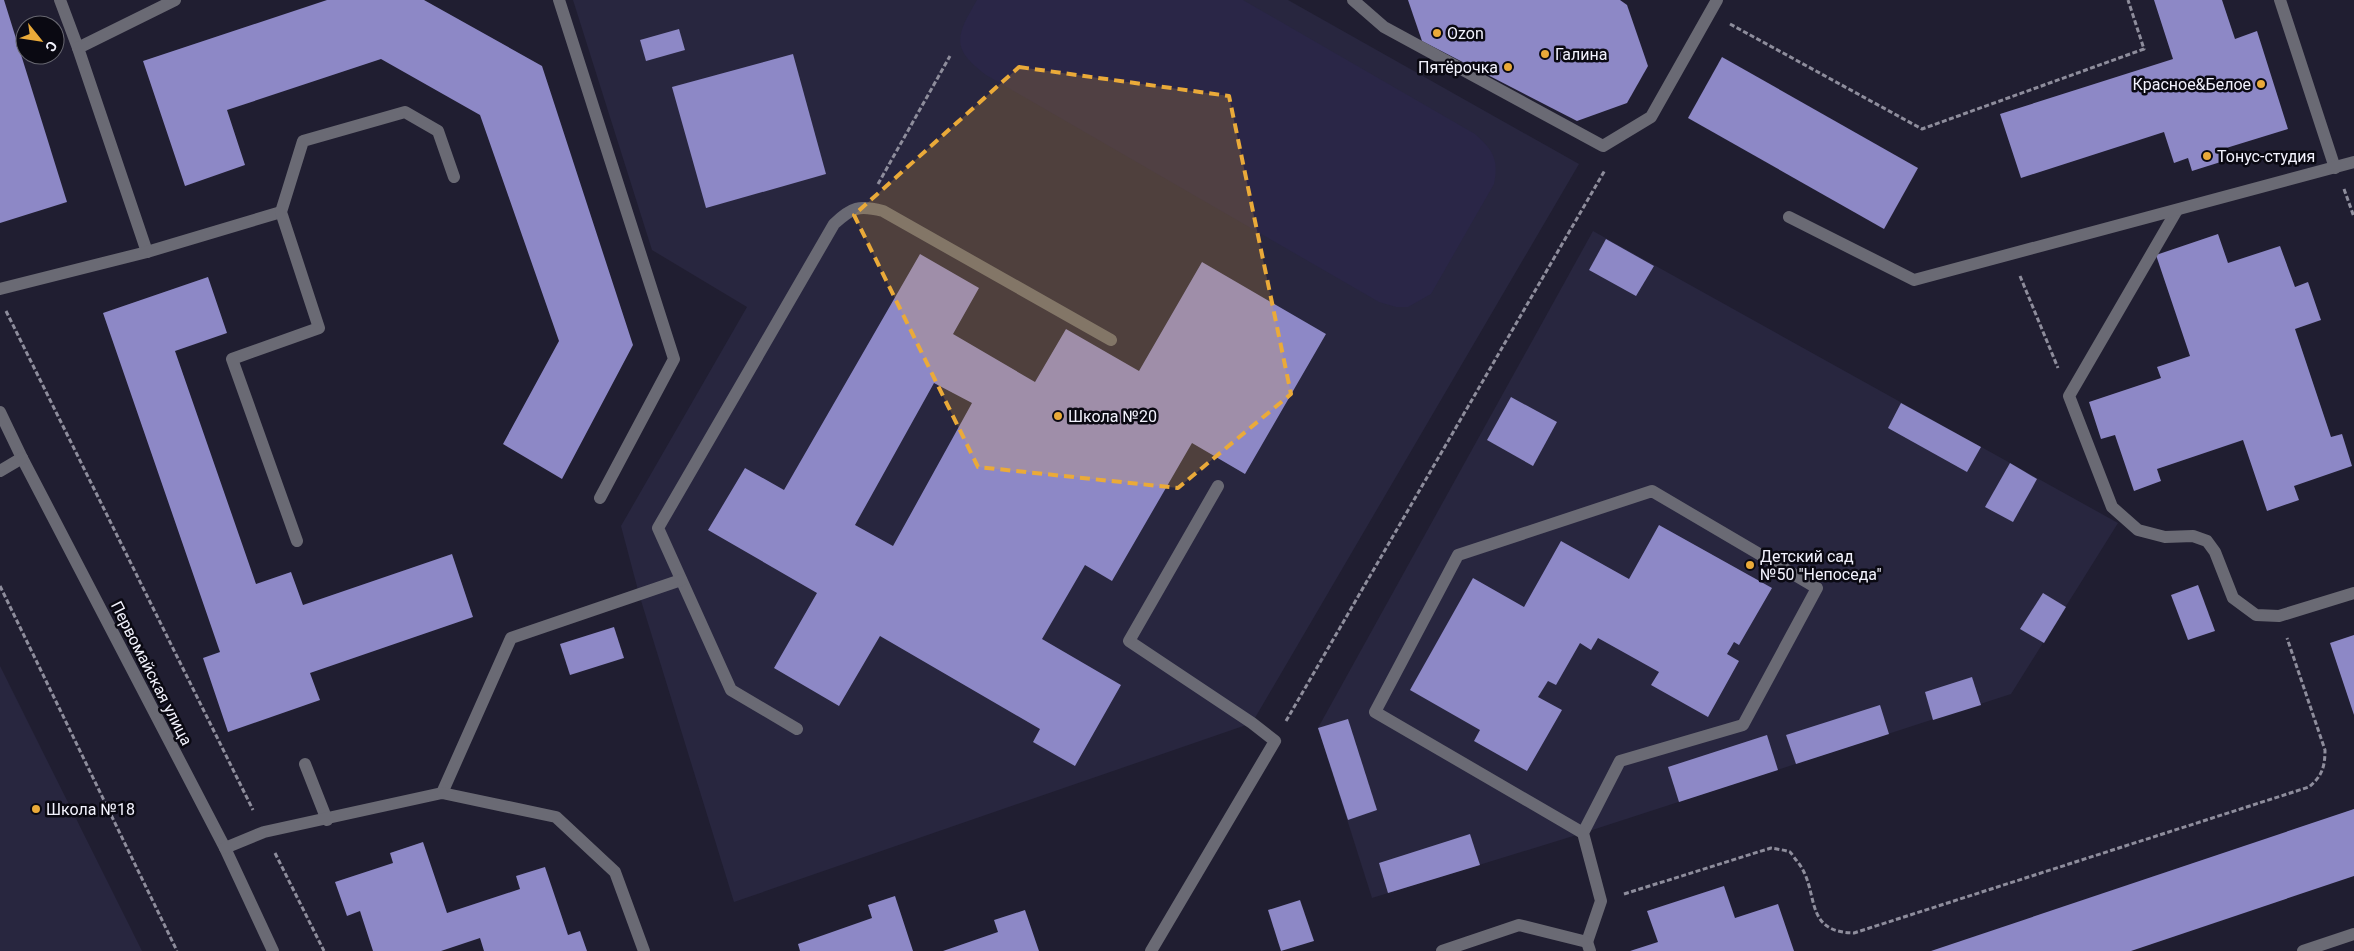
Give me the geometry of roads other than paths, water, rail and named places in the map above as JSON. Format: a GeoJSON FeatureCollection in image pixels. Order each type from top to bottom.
{"type":"FeatureCollection","features":[{"type":"Feature","properties":{"kind":"street"},"geometry":{"type":"LineString","coordinates":[[60,0],[147,252]]}},
{"type":"Feature","properties":{"kind":"street"},"geometry":{"type":"LineString","coordinates":[[78,48],[175,0]]}},
{"type":"Feature","properties":{"kind":"street"},"geometry":{"type":"LineString","coordinates":[[559,0],[674,359],[600,498]]}},
{"type":"Feature","properties":{"kind":"street"},"geometry":{"type":"LineString","coordinates":[[1353,0],[1384,27],[1603,146],[1651,117],[1717,0]]}},
{"type":"Feature","properties":{"kind":"street"},"geometry":{"type":"LineString","coordinates":[[2280,0],[2335,168]]}},
{"type":"Feature","properties":{"kind":"street"},"geometry":{"type":"LineString","coordinates":[[297,540],[232,359],[320,328],[281,212],[303,141],[405,112],[438,130],[454,177]]}},
{"type":"Feature","properties":{"kind":"street"},"geometry":{"type":"LineString","coordinates":[[1789,217],[1914,280],[2354,162]]}},
{"type":"Feature","properties":{"kind":"street"},"geometry":{"type":"LineString","coordinates":[[797,729],[731,690],[658,528],[834,224],[849,210],[866,207],[883,211],[1111,340]]}},
{"type":"Feature","properties":{"kind":"street"},"geometry":{"type":"LineString","coordinates":[[2177,210],[2069,396],[2112,507],[2138,530],[2165,537],[2193,536],[2207,541],[2216,552],[2233,598],[2256,615],[2279,616],[2354,593]]}},
{"type":"Feature","properties":{"kind":"street"},"geometry":{"type":"LineString","coordinates":[[0,289],[147,252],[281,212]]}},
{"type":"Feature","properties":{"kind":"street","name":"Первомайская улица"},"geometry":{"type":"LineString","coordinates":[[0,412],[22,458],[225,848],[273,951]]}},
{"type":"Feature","properties":{"kind":"street"},"geometry":{"type":"LineString","coordinates":[[0,471],[22,458]]}},
{"type":"Feature","properties":{"kind":"street"},"geometry":{"type":"LineString","coordinates":[[1151,951],[1275,741],[1252,723],[1129,641],[1218,486]]}},
{"type":"Feature","properties":{"kind":"street"},"geometry":{"type":"LineString","coordinates":[[1442,951],[1519,925],[1589,946],[1601,901],[1583,833],[1620,762],[1743,725],[1818,588],[1652,491],[1458,555],[1375,712],[1583,833]]}},
{"type":"Feature","properties":{"kind":"street"},"geometry":{"type":"LineString","coordinates":[[442,793],[511,638],[681,580]]}},
{"type":"Feature","properties":{"kind":"street"},"geometry":{"type":"LineString","coordinates":[[305,764],[327,820]]}},
{"type":"Feature","properties":{"kind":"street"},"geometry":{"type":"LineString","coordinates":[[225,848],[264,832],[327,820],[442,793],[556,817],[615,872],[644,951]]}},
{"type":"Feature","properties":{"kind":"street"},"geometry":{"type":"LineString","coordinates":[[2303,951],[2354,934]]}},
{"type":"Feature","properties":{"kind":"place","name":"Ozon"},"geometry":{"type":"Point","coordinates":[1437,33]}},
{"type":"Feature","properties":{"kind":"place","name":"Галина"},"geometry":{"type":"Point","coordinates":[1545,54]}},
{"type":"Feature","properties":{"kind":"place","name":"Пятёрочка"},"geometry":{"type":"Point","coordinates":[1508,67]}},
{"type":"Feature","properties":{"kind":"place","name":"Красное&Белое"},"geometry":{"type":"Point","coordinates":[2261,84]}},
{"type":"Feature","properties":{"kind":"place","name":"Тонус-студия"},"geometry":{"type":"Point","coordinates":[2207,156]}},
{"type":"Feature","properties":{"kind":"place","name":"Школа №20"},"geometry":{"type":"Point","coordinates":[1058,416]}},
{"type":"Feature","properties":{"kind":"place","name":"Детский сад №50 \"Непоседа\""},"geometry":{"type":"Point","coordinates":[1750,565]}},
{"type":"Feature","properties":{"kind":"place","name":"Школа №18"},"geometry":{"type":"Point","coordinates":[36,809]}}]}
